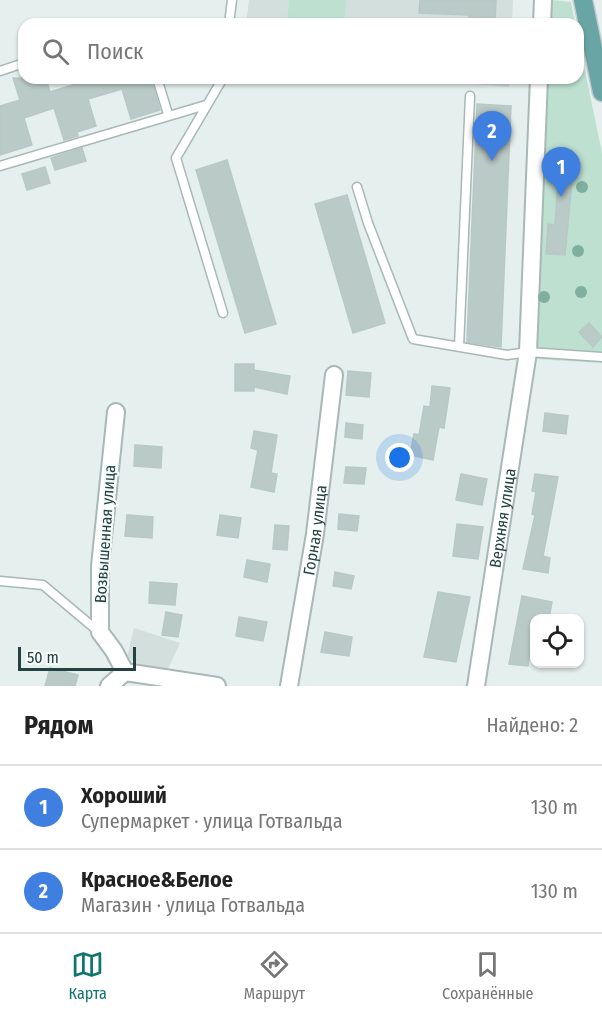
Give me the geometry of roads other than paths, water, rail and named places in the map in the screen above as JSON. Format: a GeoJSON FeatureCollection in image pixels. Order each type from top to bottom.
{"type":"FeatureCollection","features":[{"type":"Feature","properties":{"kind":"main road"},"geometry":{"type":"LineString","coordinates":[[583,0],[599,60],[602,92]]}},
{"type":"Feature","properties":{"kind":"street"},"geometry":{"type":"LineString","coordinates":[[542,18],[543,0]]}},
{"type":"Feature","properties":{"kind":"street","name":"Верхняя улица"},"geometry":{"type":"LineString","coordinates":[[476,686],[528,352],[539,84]]}},
{"type":"Feature","properties":{"kind":"street","name":"Горная улица"},"geometry":{"type":"LineString","coordinates":[[289,686],[315,534],[334,375]]}},
{"type":"Feature","properties":{"kind":"street","name":"Возвышенная улица"},"geometry":{"type":"LineString","coordinates":[[100,632],[100,566],[116,412]]}},
{"type":"Feature","properties":{"kind":"street"},"geometry":{"type":"LineString","coordinates":[[100,632],[114,651],[125,672]]}},
{"type":"Feature","properties":{"kind":"street"},"geometry":{"type":"LineString","coordinates":[[109,686],[125,672],[217,686]]}},
{"type":"Feature","properties":{"kind":"lane"},"geometry":{"type":"LineString","coordinates":[[230,18],[232,0]]}},
{"type":"Feature","properties":{"kind":"lane"},"geometry":{"type":"LineString","coordinates":[[0,71],[18,65]]}},
{"type":"Feature","properties":{"kind":"lane"},"geometry":{"type":"LineString","coordinates":[[159,84],[168,114]]}},
{"type":"Feature","properties":{"kind":"lane"},"geometry":{"type":"LineString","coordinates":[[221,84],[206,105],[176,158],[223,313]]}},
{"type":"Feature","properties":{"kind":"lane"},"geometry":{"type":"LineString","coordinates":[[459,347],[470,96]]}},
{"type":"Feature","properties":{"kind":"lane"},"geometry":{"type":"LineString","coordinates":[[0,166],[168,114],[206,105]]}},
{"type":"Feature","properties":{"kind":"lane"},"geometry":{"type":"LineString","coordinates":[[357,187],[368,223],[413,339],[507,355],[528,352],[602,357]]}},
{"type":"Feature","properties":{"kind":"lane"},"geometry":{"type":"LineString","coordinates":[[0,581],[43,585],[100,632]]}},
{"type":"Feature","properties":{"kind":"place","name":"Красное&Белое"},"geometry":{"type":"Point","coordinates":[492,161]}},
{"type":"Feature","properties":{"kind":"place","name":"Хороший"},"geometry":{"type":"Point","coordinates":[561,197]}}]}
